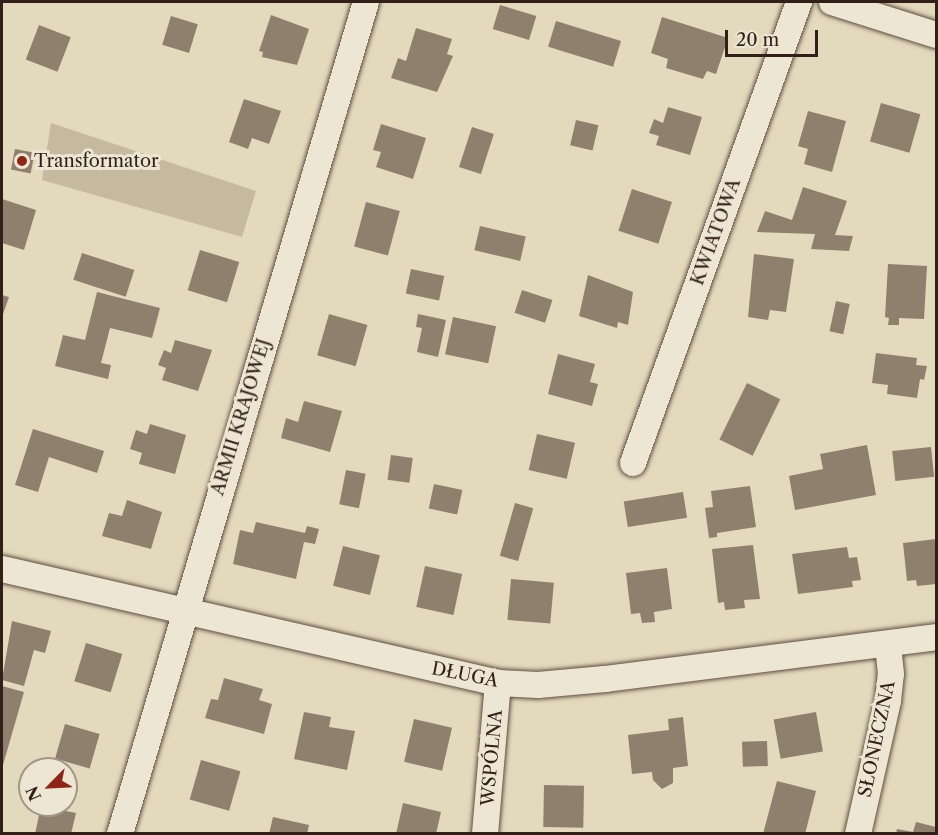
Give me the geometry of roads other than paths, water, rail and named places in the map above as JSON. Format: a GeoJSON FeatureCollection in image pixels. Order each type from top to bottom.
{"type":"FeatureCollection","features":[{"type":"Feature","properties":{"kind":"street","name":"ARMII KRAJOWEJ"},"geometry":{"type":"LineString","coordinates":[[120,834],[182,613],[366,2]]}},
{"type":"Feature","properties":{"kind":"street","name":"KWIATOWA"},"geometry":{"type":"LineString","coordinates":[[633,463],[799,2]]}},
{"type":"Feature","properties":{"kind":"street"},"geometry":{"type":"LineString","coordinates":[[832,2],[936,35]]}},
{"type":"Feature","properties":{"kind":"street","name":"DŁUGA"},"geometry":{"type":"LineString","coordinates":[[2,569],[182,613],[498,683],[538,685],[604,679],[888,645],[936,637]]}},
{"type":"Feature","properties":{"kind":"street","name":"SŁONECZNA"},"geometry":{"type":"LineString","coordinates":[[858,834],[888,701],[891,674],[888,645]]}},
{"type":"Feature","properties":{"kind":"street","name":"WSPÓLNA"},"geometry":{"type":"LineString","coordinates":[[485,834],[498,683]]}},
{"type":"Feature","properties":{"kind":"place","name":"Transformator"},"geometry":{"type":"Point","coordinates":[22,161]}}]}
